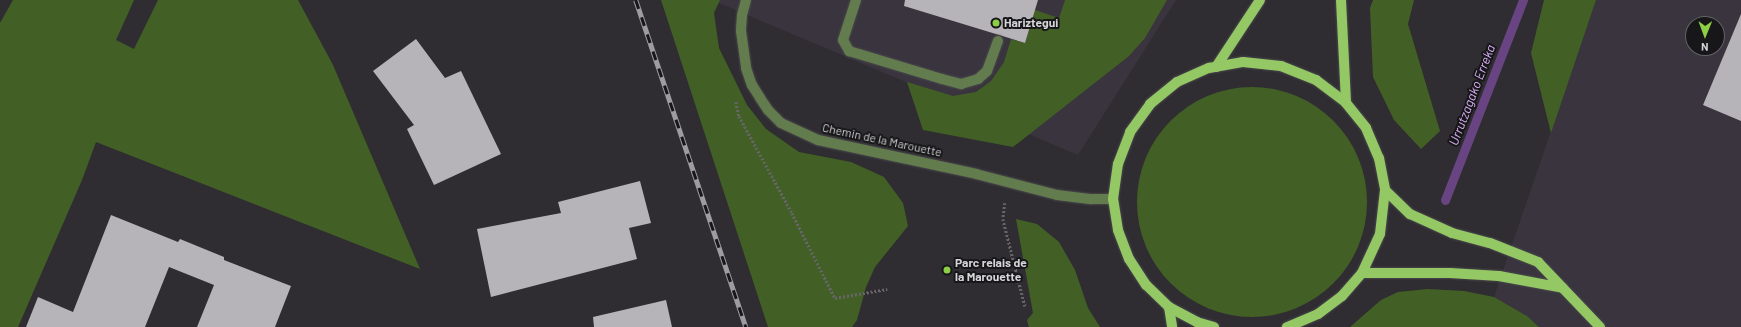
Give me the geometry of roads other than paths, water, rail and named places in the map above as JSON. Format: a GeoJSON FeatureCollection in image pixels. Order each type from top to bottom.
{"type":"FeatureCollection","features":[{"type":"Feature","properties":{"kind":"main road"},"geometry":{"type":"LineString","coordinates":[[1216,67],[1260,0]]}},
{"type":"Feature","properties":{"kind":"main road"},"geometry":{"type":"LineString","coordinates":[[1341,0],[1346,103]]}},
{"type":"Feature","properties":{"kind":"main road"},"geometry":{"type":"LineString","coordinates":[[1214,327],[1197,322],[1169,307],[1146,285],[1128,259],[1118,230],[1113,199],[1118,164],[1130,132],[1150,104],[1177,82],[1216,67],[1243,62],[1281,66],[1316,80],[1346,103],[1366,128],[1379,158],[1385,190],[1380,234],[1362,274],[1342,296],[1318,314],[1289,327]]}},
{"type":"Feature","properties":{"kind":"main road"},"geometry":{"type":"LineString","coordinates":[[1385,190],[1410,214],[1452,232],[1490,243],[1538,262],[1600,327]]}},
{"type":"Feature","properties":{"kind":"main road"},"geometry":{"type":"LineString","coordinates":[[1362,274],[1450,273],[1499,276],[1563,288]]}},
{"type":"Feature","properties":{"kind":"main road"},"geometry":{"type":"LineString","coordinates":[[1169,307],[1172,327]]}},
{"type":"Feature","properties":{"kind":"street","name":"Chemin de la Marouette"},"geometry":{"type":"LineString","coordinates":[[746,0],[742,15],[741,31],[746,68],[752,85],[760,98],[768,110],[782,123],[818,140],[976,174],[1057,195],[1092,199],[1113,199]]}},
{"type":"Feature","properties":{"kind":"street"},"geometry":{"type":"LineString","coordinates":[[856,0],[843,40],[849,51],[942,79],[961,84],[978,80],[987,70],[998,41]]}},
{"type":"Feature","properties":{"kind":"waterway","name":"Urrutzagako Erreka"},"geometry":{"type":"LineString","coordinates":[[1445,200],[1523,0]]}},
{"type":"Feature","properties":{"kind":"railway"},"geometry":{"type":"LineString","coordinates":[[636,0],[746,327]]}},
{"type":"Feature","properties":{"kind":"place","name":"Hariztegui"},"geometry":{"type":"Point","coordinates":[996,23]}},
{"type":"Feature","properties":{"kind":"place","name":"Parc relais de la Marouette"},"geometry":{"type":"Point","coordinates":[947,270]}}]}
